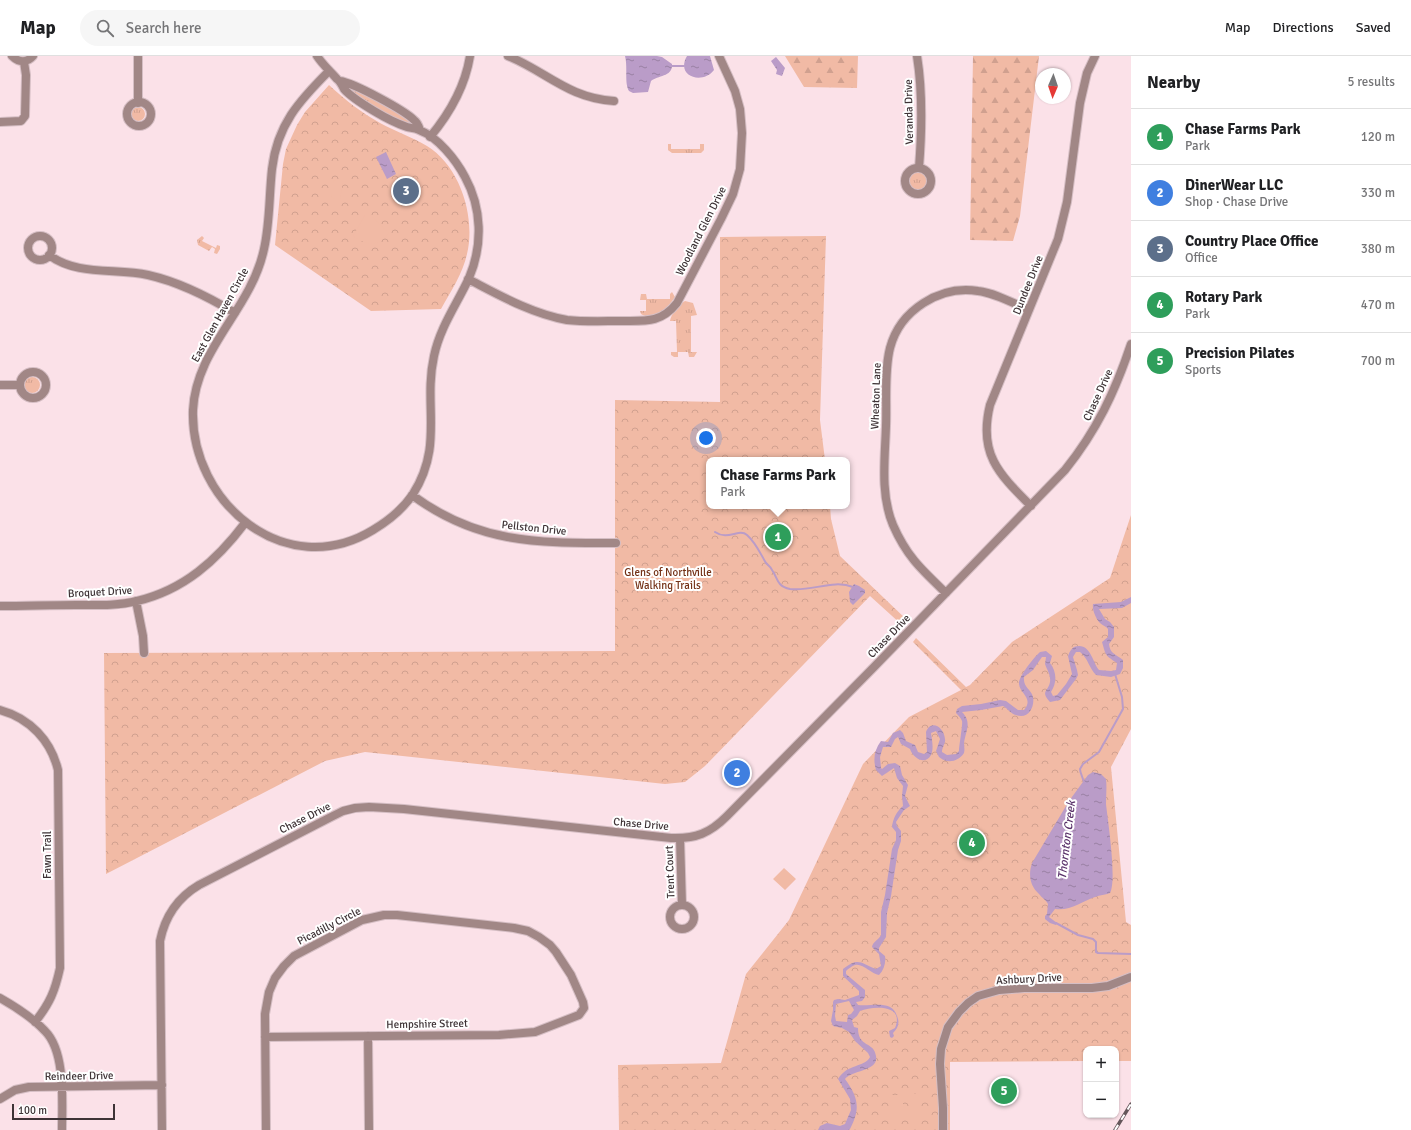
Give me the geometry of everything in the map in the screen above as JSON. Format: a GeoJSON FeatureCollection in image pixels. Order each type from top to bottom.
{"type":"FeatureCollection","features":[{"type":"Feature","properties":{"kind":"street"},"geometry":{"type":"LineString","coordinates":[[12,56],[17,60],[24,62],[33,56]]}},
{"type":"Feature","properties":{"kind":"street"},"geometry":{"type":"LineString","coordinates":[[138,56],[138,102]]}},
{"type":"Feature","properties":{"kind":"street"},"geometry":{"type":"LineString","coordinates":[[317,56],[349,93],[371,109],[408,128],[420,130]]}},
{"type":"Feature","properties":{"kind":"street"},"geometry":{"type":"LineString","coordinates":[[430,137],[443,122],[454,104],[463,82],[470,56]]}},
{"type":"Feature","properties":{"kind":"street"},"geometry":{"type":"LineString","coordinates":[[508,56],[580,94],[601,100],[614,101]]}},
{"type":"Feature","properties":{"kind":"street","name":"Woodland Glen Drive"},"geometry":{"type":"LineString","coordinates":[[468,280],[519,304],[545,314],[579,321],[651,321],[664,316],[673,308],[721,219],[733,194],[738,179],[742,154],[741,120],[734,91],[719,56]]}},
{"type":"Feature","properties":{"kind":"street","name":"Veranda Drive"},"geometry":{"type":"LineString","coordinates":[[917,56],[922,106],[919,168]]}},
{"type":"Feature","properties":{"kind":"street","name":"Dundee Drive"},"geometry":{"type":"LineString","coordinates":[[1031,506],[1007,483],[998,471],[991,454],[987,434],[988,418],[990,405],[1052,254],[1063,221],[1068,196],[1080,103],[1087,73],[1095,56]]}},
{"type":"Feature","properties":{"kind":"street"},"geometry":{"type":"LineString","coordinates":[[0,122],[20,122],[25,116],[24,62]]}},
{"type":"Feature","properties":{"kind":"street","name":"East Glen Haven Circle"},"geometry":{"type":"LineString","coordinates":[[329,71],[296,106],[282,131],[273,162],[270,212],[264,247],[255,277],[211,352],[195,392],[193,417],[198,451],[208,478],[222,500],[231,510],[245,523],[267,535],[296,544],[320,547],[337,545],[356,539],[380,526],[395,514],[412,495],[425,470],[429,455],[432,430],[431,379],[434,353],[443,326],[468,280],[473,266],[478,246],[478,222],[475,201],[465,177],[456,162],[445,150],[420,130]]}},
{"type":"Feature","properties":{"kind":"street"},"geometry":{"type":"LineString","coordinates":[[340,81],[352,84],[396,108],[415,120],[420,130]]}},
{"type":"Feature","properties":{"kind":"street"},"geometry":{"type":"LineString","coordinates":[[49,255],[71,266],[95,270],[141,274],[165,280],[200,293],[235,313]]}},
{"type":"Feature","properties":{"kind":"street","name":"Wheaton Lane"},"geometry":{"type":"LineString","coordinates":[[946,593],[916,565],[909,556],[892,523],[886,498],[885,469],[888,366],[890,348],[896,333],[911,312],[931,298],[950,292],[969,290],[983,292],[1029,310]]}},
{"type":"Feature","properties":{"kind":"street","name":"Chase Drive"},"geometry":{"type":"LineString","coordinates":[[162,1130],[160,949],[164,926],[172,909],[184,896],[199,885],[331,816],[355,808],[369,807],[680,838],[694,836],[712,829],[727,816],[1066,470],[1088,439],[1110,398],[1131,344]]}},
{"type":"Feature","properties":{"kind":"street"},"geometry":{"type":"LineString","coordinates":[[0,385],[20,385]]}},
{"type":"Feature","properties":{"kind":"street","name":"Pellston Drive"},"geometry":{"type":"LineString","coordinates":[[412,495],[442,514],[461,523],[505,538],[560,543],[616,543]]}},
{"type":"Feature","properties":{"kind":"street","name":"Broquet Drive"},"geometry":{"type":"LineString","coordinates":[[0,606],[107,605],[136,602],[169,590],[189,579],[223,551],[245,523]]}},
{"type":"Feature","properties":{"kind":"street"},"geometry":{"type":"LineString","coordinates":[[136,602],[143,636],[144,653]]}},
{"type":"Feature","properties":{"kind":"street","name":"Fawn Trail"},"geometry":{"type":"LineString","coordinates":[[0,710],[26,722],[42,737],[52,753],[58,770],[60,968],[53,995],[35,1022]]}},
{"type":"Feature","properties":{"kind":"street","name":"Trent Court"},"geometry":{"type":"LineString","coordinates":[[680,838],[682,905]]}},
{"type":"Feature","properties":{"kind":"street","name":"Picadilly Circle"},"geometry":{"type":"LineString","coordinates":[[266,1130],[265,1014],[267,999],[275,978],[284,966],[301,952],[370,918],[384,915],[397,915],[507,927],[533,933],[550,946],[562,960],[582,997],[584,1004],[583,1010]]}},
{"type":"Feature","properties":{"kind":"street","name":"Ashbury Drive"},"geometry":{"type":"LineString","coordinates":[[944,1130],[944,1108],[940,1064],[941,1049],[948,1027],[968,1003],[978,996],[999,990],[1024,988],[1092,988],[1108,986],[1131,977]]}},
{"type":"Feature","properties":{"kind":"street"},"geometry":{"type":"LineString","coordinates":[[0,998],[22,1011],[46,1031],[57,1052],[60,1070],[62,1130]]}},
{"type":"Feature","properties":{"kind":"street","name":"Hempshire Street"},"geometry":{"type":"LineString","coordinates":[[265,1037],[499,1034],[535,1032],[579,1015],[583,1010]]}},
{"type":"Feature","properties":{"kind":"street"},"geometry":{"type":"LineString","coordinates":[[368,1036],[369,1130]]}},
{"type":"Feature","properties":{"kind":"street","name":"Reindeer Drive"},"geometry":{"type":"LineString","coordinates":[[0,1098],[15,1090],[29,1087],[162,1085]]}},
{"type":"Feature","properties":{"kind":"green space"},"geometry":{"type":"Polygon","coordinates":[[[785,56],[858,56],[857,88],[804,87],[785,56]]]}},
{"type":"Feature","properties":{"kind":"green space"},"geometry":{"type":"Polygon","coordinates":[[[973,56],[1039,56],[1038,68],[1035,68],[1035,90],[1020,216],[1013,241],[970,240],[973,56]]]}},
{"type":"Feature","properties":{"kind":"green space"},"geometry":{"type":"Polygon","coordinates":[[[329,85],[341,96],[373,119],[427,146],[439,155],[457,179],[467,209],[469,240],[463,268],[441,309],[371,311],[275,245],[283,164],[286,149],[305,112],[329,85]]]}},
{"type":"Feature","properties":{"kind":"green space"},"geometry":{"type":"Polygon","coordinates":[[[348,86],[396,111],[411,122],[406,123],[392,117],[365,102],[351,91],[348,86]]]}},
{"type":"Feature","properties":{"kind":"green space"},"geometry":{"type":"Polygon","coordinates":[[[138,107],[143,109],[145,114],[143,119],[138,121],[133,119],[131,114],[133,109],[138,107]]]}},
{"type":"Feature","properties":{"kind":"green space"},"geometry":{"type":"Polygon","coordinates":[[[668,144],[671,144],[671,149],[700,149],[700,144],[704,144],[704,150],[701,153],[672,153],[668,150],[668,144]]]}},
{"type":"Feature","properties":{"kind":"green space"},"geometry":{"type":"Polygon","coordinates":[[[914,172],[922,172],[927,177],[925,188],[922,190],[914,190],[909,185],[909,177],[914,172]]]}},
{"type":"Feature","properties":{"kind":"green space"},"geometry":{"type":"Polygon","coordinates":[[[334,180],[343,181],[340,199],[331,197],[334,180]]]}},
{"type":"Feature","properties":{"kind":"green space"},"geometry":{"type":"Polygon","coordinates":[[[365,215],[370,215],[389,233],[376,243],[372,244],[364,242],[353,236],[365,215]]]}},
{"type":"Feature","properties":{"kind":"green space"},"geometry":{"type":"Polygon","coordinates":[[[202,236],[204,238],[202,241],[216,248],[217,245],[220,246],[217,254],[214,253],[215,249],[212,247],[209,251],[198,245],[197,240],[202,236]]]}},
{"type":"Feature","properties":{"kind":"green space","name":"Glens of Northville Walking Trails"},"geometry":{"type":"Polygon","coordinates":[[[826,236],[820,420],[825,457],[706,457],[706,509],[830,509],[831,519],[840,556],[907,620],[902,625],[870,596],[705,766],[685,782],[665,784],[365,752],[325,761],[106,874],[104,653],[615,651],[615,400],[720,402],[720,237],[826,236]]]}},
{"type":"Feature","properties":{"kind":"green space"},"geometry":{"type":"Polygon","coordinates":[[[672,292],[675,297],[660,313],[650,316],[641,314],[640,311],[646,311],[646,300],[640,300],[641,294],[646,294],[647,299],[670,299],[670,294],[672,292]]]}},
{"type":"Feature","properties":{"kind":"green space"},"geometry":{"type":"Polygon","coordinates":[[[685,301],[693,303],[697,315],[691,316],[691,352],[697,352],[694,357],[689,357],[688,352],[678,352],[678,357],[674,357],[671,355],[671,352],[677,352],[676,321],[670,321],[672,315],[680,304],[685,301]]]}},
{"type":"Feature","properties":{"kind":"green space"},"geometry":{"type":"Polygon","coordinates":[[[29,377],[35,377],[40,382],[38,391],[35,393],[29,393],[24,388],[24,382],[29,377]]]}},
{"type":"Feature","properties":{"kind":"green space"},"geometry":{"type":"Polygon","coordinates":[[[1131,515],[1131,729],[1111,767],[1126,922],[1131,925],[1131,1061],[1119,1061],[1119,1046],[1083,1046],[1083,1061],[950,1062],[950,1130],[619,1130],[618,1065],[721,1063],[746,974],[789,920],[863,764],[909,717],[961,690],[913,642],[916,638],[966,687],[970,685],[1012,642],[1110,578],[1131,515]]]}},
{"type":"Feature","properties":{"kind":"green space"},"geometry":{"type":"Polygon","coordinates":[[[784,868],[796,879],[785,890],[773,879],[784,868]]]}},
{"type":"Feature","properties":{"kind":"green space"},"geometry":{"type":"Polygon","coordinates":[[[909,1094],[921,1094],[921,1119],[909,1119],[909,1094]]]}},
{"type":"Feature","properties":{"kind":"green space"},"geometry":{"type":"Polygon","coordinates":[[[891,1095],[903,1095],[903,1119],[891,1119],[891,1095]]]}},
{"type":"Feature","properties":{"kind":"water"},"geometry":{"type":"Polygon","coordinates":[[[625,56],[662,57],[672,64],[672,68],[668,74],[651,81],[648,92],[633,93],[629,91],[626,79],[625,56]]]}},
{"type":"Feature","properties":{"kind":"water"},"geometry":{"type":"Polygon","coordinates":[[[687,56],[710,56],[714,70],[709,75],[697,78],[687,74],[684,63],[687,56]]]}},
{"type":"Feature","properties":{"kind":"water"},"geometry":{"type":"Polygon","coordinates":[[[776,57],[785,68],[782,76],[776,74],[777,70],[771,61],[776,57]]]}},
{"type":"Feature","properties":{"kind":"water"},"geometry":{"type":"Polygon","coordinates":[[[386,152],[396,174],[387,179],[376,157],[386,152]]]}},
{"type":"Feature","properties":{"kind":"water"},"geometry":{"type":"Polygon","coordinates":[[[854,584],[865,590],[865,593],[853,605],[850,602],[849,592],[854,584]]]}},
{"type":"Feature","properties":{"kind":"water"},"geometry":{"type":"Polygon","coordinates":[[[1131,597],[1131,603],[1122,608],[1099,609],[1105,619],[1114,627],[1114,637],[1109,644],[1112,652],[1123,660],[1123,668],[1120,674],[1111,677],[1096,675],[1083,654],[1076,652],[1073,657],[1078,675],[1076,679],[1060,700],[1050,702],[1045,693],[1050,682],[1050,677],[1045,664],[1046,657],[1042,657],[1033,670],[1024,677],[1025,684],[1033,697],[1033,705],[1030,712],[1024,716],[1020,716],[1014,714],[1003,706],[962,712],[967,719],[968,726],[964,743],[964,753],[956,760],[945,761],[939,757],[936,751],[940,739],[936,731],[931,733],[932,753],[926,760],[919,760],[916,758],[910,749],[901,744],[898,737],[895,739],[891,747],[883,747],[880,757],[881,768],[882,769],[888,764],[895,763],[900,766],[902,775],[908,785],[905,796],[910,806],[904,810],[896,822],[901,831],[901,841],[898,850],[887,913],[886,937],[879,948],[879,951],[885,956],[885,964],[879,975],[858,965],[854,965],[849,968],[846,971],[846,974],[865,990],[865,997],[862,1001],[856,1002],[858,1005],[880,1005],[891,1007],[896,1015],[892,1011],[886,1009],[872,1008],[860,1011],[852,1020],[854,1027],[858,1028],[863,1042],[875,1051],[876,1061],[873,1065],[848,1076],[845,1079],[853,1091],[857,1109],[850,1129],[818,1130],[820,1126],[827,1123],[840,1126],[845,1124],[851,1110],[850,1099],[838,1079],[846,1070],[864,1063],[870,1057],[849,1032],[842,1028],[833,1026],[831,1021],[834,1000],[845,1000],[859,995],[859,991],[843,976],[843,969],[856,962],[863,963],[876,969],[881,966],[879,954],[872,947],[873,943],[881,935],[881,912],[892,849],[896,840],[896,832],[892,827],[896,815],[903,806],[903,786],[897,778],[894,768],[882,776],[876,770],[875,755],[879,744],[881,741],[888,742],[893,733],[900,730],[906,741],[915,745],[918,752],[924,754],[927,752],[926,732],[928,728],[934,725],[940,728],[944,735],[945,741],[942,752],[947,755],[956,754],[959,751],[962,723],[961,719],[956,713],[957,709],[962,706],[1000,700],[1006,701],[1018,710],[1024,710],[1028,702],[1020,687],[1019,681],[1027,667],[1040,652],[1046,651],[1052,656],[1050,663],[1055,674],[1054,685],[1051,692],[1053,696],[1057,695],[1072,674],[1068,656],[1075,647],[1079,646],[1086,649],[1099,670],[1116,670],[1117,663],[1106,655],[1102,642],[1108,637],[1108,629],[1097,619],[1093,604],[1121,602],[1131,597]],[[849,1001],[836,1004],[836,1021],[847,1022],[848,1015],[854,1010],[849,1001]]]}},
{"type":"Feature","properties":{"kind":"water"},"geometry":{"type":"Polygon","coordinates":[[[1093,772],[1101,774],[1106,779],[1106,804],[1113,876],[1112,886],[1110,893],[1095,897],[1066,909],[1055,909],[1049,917],[1057,923],[1056,925],[1045,919],[1048,904],[1036,891],[1032,884],[1030,876],[1031,867],[1069,801],[1088,775],[1093,772]]]}},
{"type":"Feature","properties":{"kind":"water"},"geometry":{"type":"Polygon","coordinates":[[[896,1015],[898,1023],[892,1038],[890,1037],[889,1031],[895,1028],[897,1020],[896,1015]]]}},
{"type":"Feature","properties":{"kind":"waterway"},"geometry":{"type":"LineString","coordinates":[[672,66],[684,66]]}},
{"type":"Feature","properties":{"kind":"waterway"},"geometry":{"type":"LineString","coordinates":[[715,532],[724,535],[740,533],[747,535],[771,568],[780,584],[785,588],[806,589],[838,584],[853,587]]}},
{"type":"Feature","properties":{"kind":"waterway","name":"Thornton Creek"},"geometry":{"type":"LineString","coordinates":[[1084,783],[1080,769],[1083,764],[1099,752],[1123,709],[1122,697],[1115,674]]}},
{"type":"Feature","properties":{"kind":"waterway","name":"Thornton Creek"},"geometry":{"type":"LineString","coordinates":[[1056,923],[1078,935],[1093,939],[1096,942],[1096,952],[1098,953],[1131,954]]}},
{"type":"Feature","properties":{"kind":"railway"},"geometry":{"type":"LineString","coordinates":[[1115,1130],[1131,1104]]}},
{"type":"Feature","properties":{"kind":"place","name":"Country Place Office"},"geometry":{"type":"Point","coordinates":[406,191]}},
{"type":"Feature","properties":{"kind":"place","name":"Chase Farms Park"},"geometry":{"type":"Point","coordinates":[778,537]}},
{"type":"Feature","properties":{"kind":"place","name":"DinerWear LLC"},"geometry":{"type":"Point","coordinates":[737,773]}},
{"type":"Feature","properties":{"kind":"place","name":"Rotary Park"},"geometry":{"type":"Point","coordinates":[972,843]}},
{"type":"Feature","properties":{"kind":"place","name":"Precision Pilates"},"geometry":{"type":"Point","coordinates":[1004,1091]}}]}
